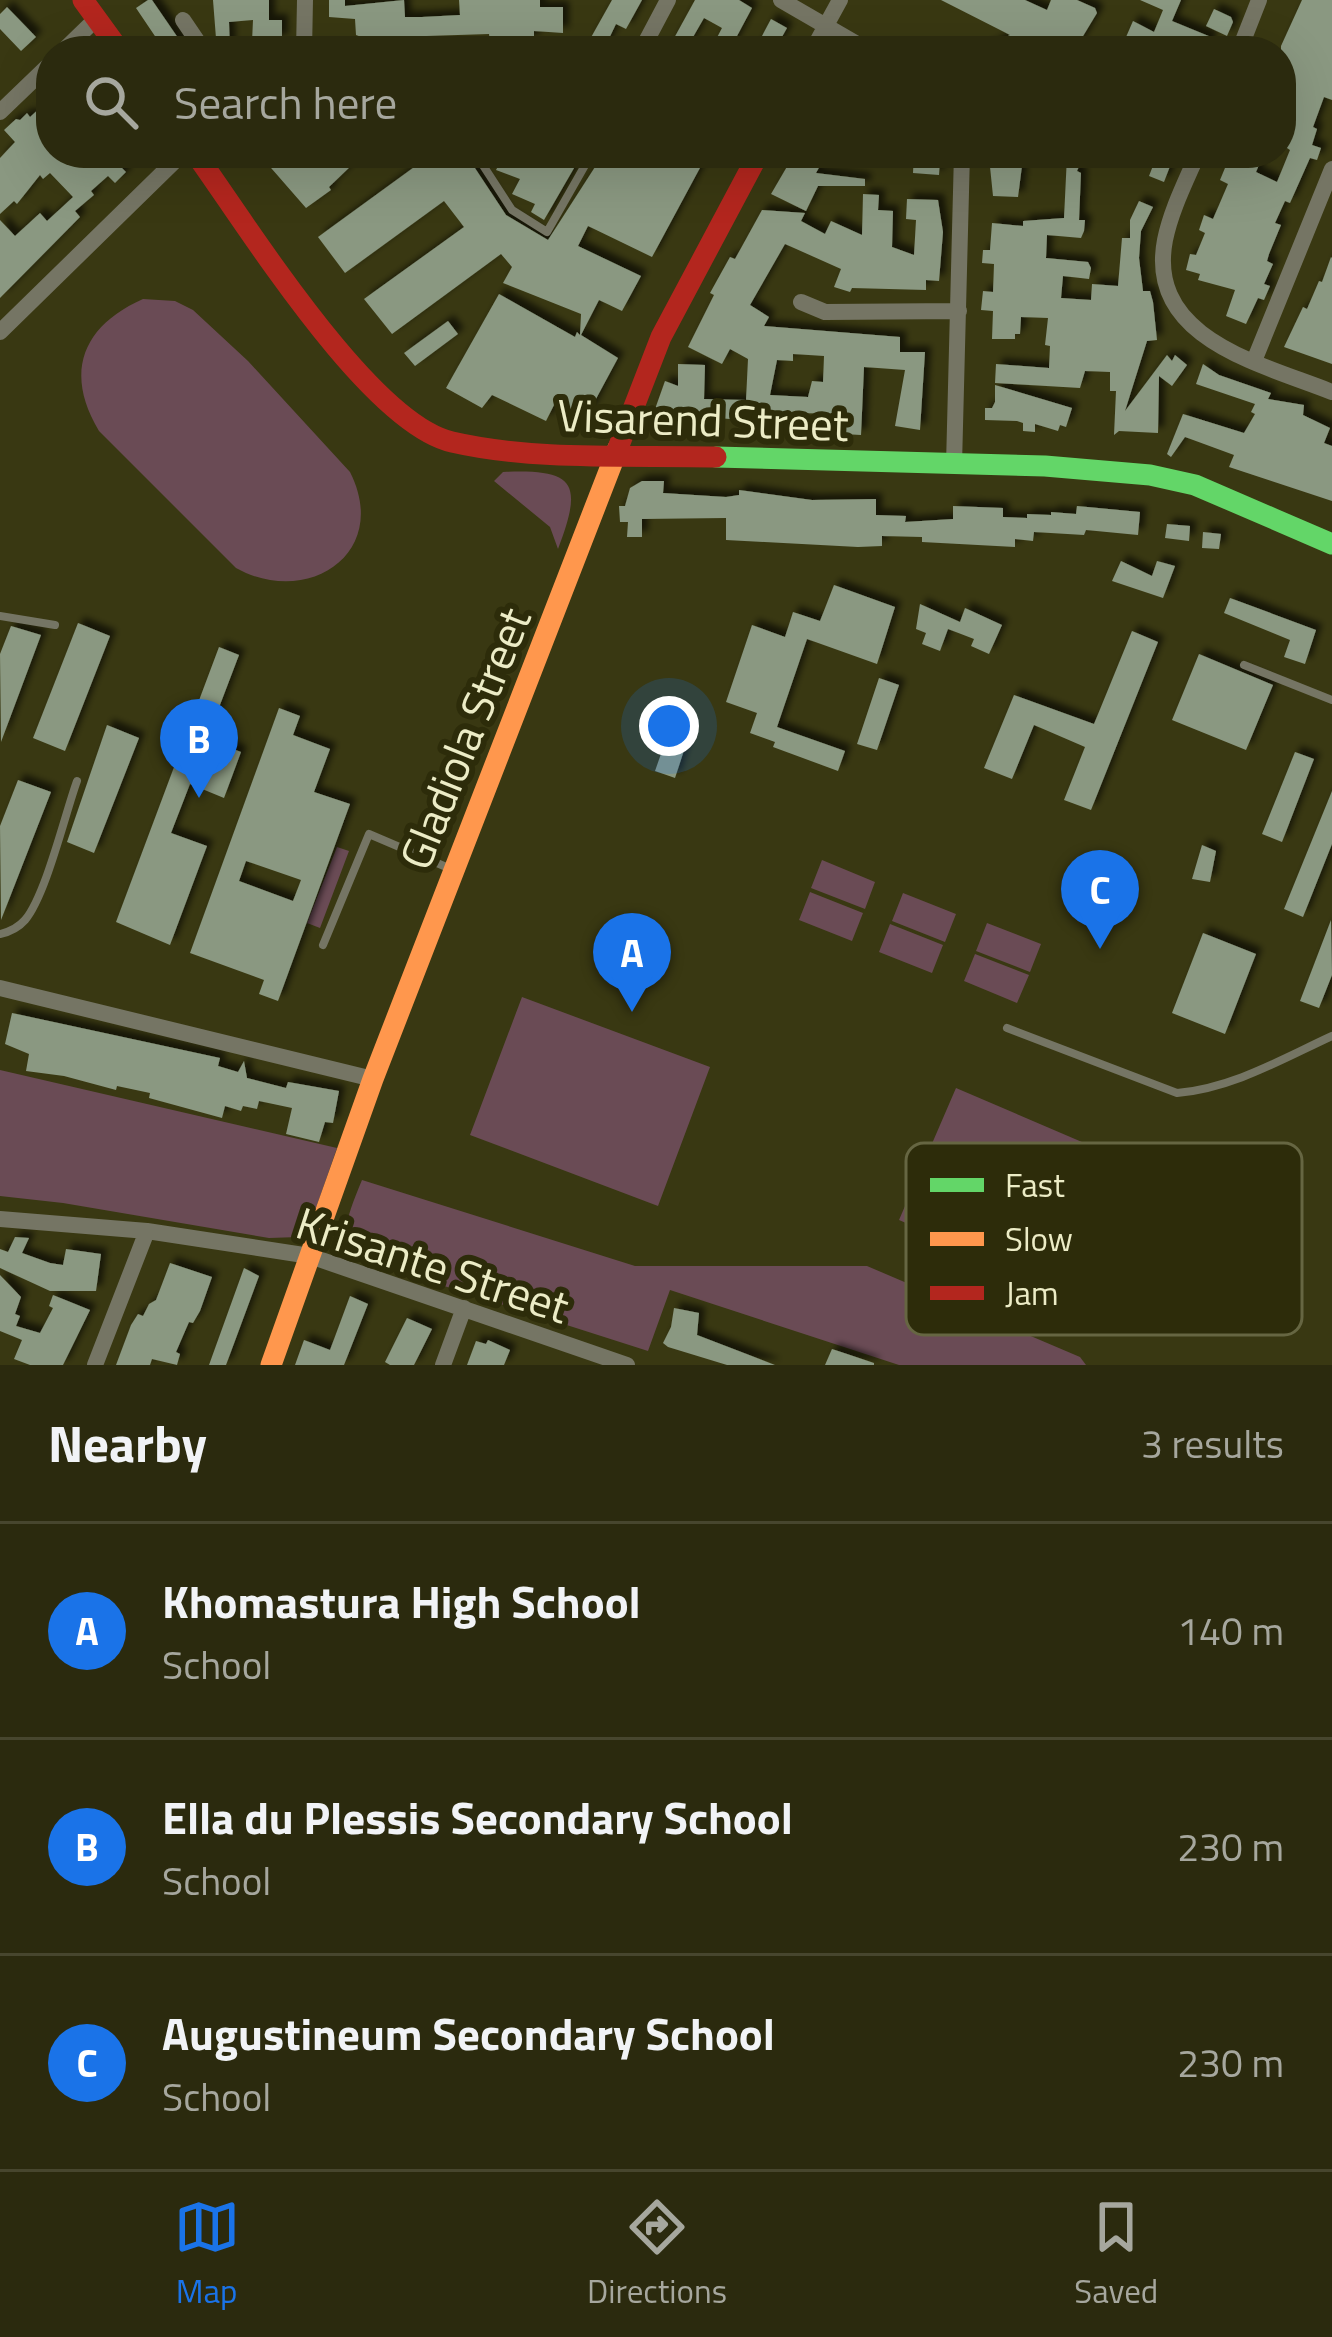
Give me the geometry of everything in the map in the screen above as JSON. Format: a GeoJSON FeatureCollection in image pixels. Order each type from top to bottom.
{"type":"FeatureCollection","features":[{"type":"Feature","properties":{"kind":"street"},"geometry":{"type":"LineString","coordinates":[[304,36],[305,0]]}},
{"type":"Feature","properties":{"kind":"street"},"geometry":{"type":"LineString","coordinates":[[648,36],[668,0]]}},
{"type":"Feature","properties":{"kind":"street"},"geometry":{"type":"LineString","coordinates":[[782,0],[842,36]]}},
{"type":"Feature","properties":{"kind":"street"},"geometry":{"type":"LineString","coordinates":[[820,36],[840,0]]}},
{"type":"Feature","properties":{"kind":"street"},"geometry":{"type":"LineString","coordinates":[[1245,36],[1259,0]]}},
{"type":"Feature","properties":{"kind":"street"},"geometry":{"type":"LineString","coordinates":[[71,36],[87,5],[109,36]]}},
{"type":"Feature","properties":{"kind":"street"},"geometry":{"type":"LineString","coordinates":[[183,20],[194,36]]}},
{"type":"Feature","properties":{"kind":"street"},"geometry":{"type":"LineString","coordinates":[[0,112],[36,77]]}},
{"type":"Feature","properties":{"kind":"street"},"geometry":{"type":"LineString","coordinates":[[0,332],[168,168]]}},
{"type":"Feature","properties":{"kind":"street","name":"Visarend Street"},"geometry":{"type":"LineString","coordinates":[[206,168],[375,394],[406,422],[449,442],[618,454],[1045,466],[1150,476],[1195,485],[1332,544]]}},
{"type":"Feature","properties":{"kind":"street","name":"Gladiola Street"},"geometry":{"type":"LineString","coordinates":[[271,1365],[373,1078],[662,338],[752,168]]}},
{"type":"Feature","properties":{"kind":"street"},"geometry":{"type":"LineString","coordinates":[[954,465],[962,168]]}},
{"type":"Feature","properties":{"kind":"street"},"geometry":{"type":"LineString","coordinates":[[1192,168],[1165,242],[1171,301],[1202,337],[1332,392]]}},
{"type":"Feature","properties":{"kind":"street"},"geometry":{"type":"LineString","coordinates":[[1254,361],[1332,169]]}},
{"type":"Feature","properties":{"kind":"street"},"geometry":{"type":"LineString","coordinates":[[800,302],[825,312],[958,311]]}},
{"type":"Feature","properties":{"kind":"street"},"geometry":{"type":"LineString","coordinates":[[0,988],[373,1078]]}},
{"type":"Feature","properties":{"kind":"street","name":"Krisante Street"},"geometry":{"type":"LineString","coordinates":[[0,1219],[147,1231],[310,1256],[615,1363]]}},
{"type":"Feature","properties":{"kind":"street"},"geometry":{"type":"LineString","coordinates":[[95,1365],[147,1231]]}},
{"type":"Feature","properties":{"kind":"street"},"geometry":{"type":"LineString","coordinates":[[443,1365],[464,1308]]}},
{"type":"Feature","properties":{"kind":"lane"},"geometry":{"type":"LineString","coordinates":[[485,168],[512,210],[547,232],[583,168]]}},
{"type":"Feature","properties":{"kind":"lane"},"geometry":{"type":"LineString","coordinates":[[0,616],[55,625]]}},
{"type":"Feature","properties":{"kind":"lane"},"geometry":{"type":"LineString","coordinates":[[1244,665],[1332,700]]}},
{"type":"Feature","properties":{"kind":"lane"},"geometry":{"type":"LineString","coordinates":[[0,934],[26,919],[77,781]]}},
{"type":"Feature","properties":{"kind":"lane"},"geometry":{"type":"LineString","coordinates":[[323,945],[369,834],[453,870]]}},
{"type":"Feature","properties":{"kind":"lane"},"geometry":{"type":"LineString","coordinates":[[1007,1028],[1177,1093],[1244,1078],[1332,1036]]}},
{"type":"Feature","properties":{"kind":"shaded area"},"geometry":{"type":"Polygon","coordinates":[[[143,299],[175,301],[193,310],[248,361],[350,472],[360,501],[360,527],[351,549],[335,565],[315,577],[290,581],[263,579],[236,568],[99,431],[83,390],[85,353],[105,323],[143,299]]]}},
{"type":"Feature","properties":{"kind":"shaded area"},"geometry":{"type":"Polygon","coordinates":[[[503,472],[546,473],[567,485],[570,509],[558,549],[550,527],[494,481],[503,472]]]}},
{"type":"Feature","properties":{"kind":"shaded area"},"geometry":{"type":"Polygon","coordinates":[[[337,847],[349,851],[320,928],[307,923],[337,847]]]}},
{"type":"Feature","properties":{"kind":"shaded area"},"geometry":{"type":"Polygon","coordinates":[[[822,860],[875,882],[865,909],[811,888],[822,860]]]}},
{"type":"Feature","properties":{"kind":"shaded area"},"geometry":{"type":"Polygon","coordinates":[[[810,892],[863,913],[852,941],[799,920],[810,892]]]}},
{"type":"Feature","properties":{"kind":"shaded area"},"geometry":{"type":"Polygon","coordinates":[[[903,893],[956,914],[945,942],[892,921],[903,893]]]}},
{"type":"Feature","properties":{"kind":"shaded area"},"geometry":{"type":"Polygon","coordinates":[[[987,923],[1041,944],[1030,972],[976,951],[987,923]]]}},
{"type":"Feature","properties":{"kind":"shaded area"},"geometry":{"type":"Polygon","coordinates":[[[890,924],[943,945],[932,973],[879,952],[890,924]]]}},
{"type":"Feature","properties":{"kind":"shaded area"},"geometry":{"type":"Polygon","coordinates":[[[975,954],[1029,975],[1017,1003],[964,981],[975,954]]]}},
{"type":"Feature","properties":{"kind":"shaded area"},"geometry":{"type":"Polygon","coordinates":[[[522,997],[710,1067],[658,1206],[470,1135],[522,997]]]}},
{"type":"Feature","properties":{"kind":"shaded area"},"geometry":{"type":"Polygon","coordinates":[[[0,1070],[337,1148],[309,1228],[299,1237],[269,1238],[0,1196],[0,1070]]]}},
{"type":"Feature","properties":{"kind":"shaded area"},"geometry":{"type":"Polygon","coordinates":[[[956,1088],[1084,1143],[932,1143],[956,1088]]]}},
{"type":"Feature","properties":{"kind":"shaded area"},"geometry":{"type":"Polygon","coordinates":[[[362,1180],[635,1266],[867,1266],[906,1283],[906,1335],[1029,1335],[1080,1357],[1086,1365],[899,1365],[670,1290],[648,1351],[394,1270],[353,1245],[348,1237],[349,1214],[362,1180]]]}},
{"type":"Feature","properties":{"kind":"building"},"geometry":{"type":"Polygon","coordinates":[[[152,0],[177,36],[155,36],[136,8],[152,0]]]}},
{"type":"Feature","properties":{"kind":"building"},"geometry":{"type":"Polygon","coordinates":[[[213,0],[269,0],[269,20],[282,20],[282,36],[252,36],[253,20],[229,22],[229,36],[216,36],[213,0]]]}},
{"type":"Feature","properties":{"kind":"building"},"geometry":{"type":"Polygon","coordinates":[[[329,0],[345,0],[345,6],[404,0],[405,17],[422,17],[460,15],[459,0],[540,0],[540,7],[563,7],[563,33],[359,36],[355,19],[329,17],[329,0]]]}},
{"type":"Feature","properties":{"kind":"building"},"geometry":{"type":"Polygon","coordinates":[[[612,0],[642,0],[626,29],[616,24],[610,36],[592,36],[612,0]]]}},
{"type":"Feature","properties":{"kind":"building"},"geometry":{"type":"Polygon","coordinates":[[[695,0],[739,0],[752,8],[737,36],[718,36],[722,28],[704,18],[694,36],[675,36],[695,0]]]}},
{"type":"Feature","properties":{"kind":"building"},"geometry":{"type":"Polygon","coordinates":[[[941,0],[1025,0],[1047,10],[1051,0],[1077,0],[1097,13],[1083,36],[1010,35],[941,0]]]}},
{"type":"Feature","properties":{"kind":"building"},"geometry":{"type":"Polygon","coordinates":[[[1140,0],[1181,0],[1172,21],[1209,36],[1126,36],[1133,21],[1154,32],[1163,10],[1140,0]]]}},
{"type":"Feature","properties":{"kind":"building"},"geometry":{"type":"Polygon","coordinates":[[[1302,0],[1332,0],[1332,100],[1324,97],[1313,127],[1317,129],[1312,145],[1321,148],[1317,160],[1310,158],[1290,203],[1285,201],[1275,223],[1281,225],[1264,284],[1270,286],[1264,300],[1258,298],[1246,324],[1226,316],[1235,290],[1198,280],[1200,274],[1186,270],[1190,254],[1196,255],[1205,233],[1199,230],[1204,215],[1213,219],[1228,184],[1220,180],[1225,168],[1258,168],[1256,172],[1277,182],[1283,168],[1296,168],[1296,36],[1286,36],[1302,0]]]}},
{"type":"Feature","properties":{"kind":"building"},"geometry":{"type":"Polygon","coordinates":[[[7,7],[36,37],[21,51],[0,29],[0,14],[7,7]]]}},
{"type":"Feature","properties":{"kind":"building"},"geometry":{"type":"Polygon","coordinates":[[[1214,9],[1231,17],[1227,36],[1206,26],[1214,9]]]}},
{"type":"Feature","properties":{"kind":"building"},"geometry":{"type":"Polygon","coordinates":[[[771,19],[787,28],[782,36],[762,36],[771,19]]]}},
{"type":"Feature","properties":{"kind":"building"},"geometry":{"type":"Polygon","coordinates":[[[36,112],[36,168],[122,168],[126,172],[115,183],[108,176],[91,191],[94,195],[75,211],[80,217],[0,298],[0,220],[15,236],[40,213],[47,221],[73,197],[50,173],[43,179],[40,175],[17,204],[14,201],[0,214],[0,158],[15,142],[4,130],[27,113],[30,117],[36,112]]]}},
{"type":"Feature","properties":{"kind":"building"},"geometry":{"type":"Polygon","coordinates":[[[271,168],[349,168],[331,190],[306,208],[271,168]]]}},
{"type":"Feature","properties":{"kind":"building"},"geometry":{"type":"Polygon","coordinates":[[[413,168],[475,168],[506,215],[548,240],[594,168],[700,168],[652,257],[588,226],[578,246],[641,276],[622,311],[599,300],[581,335],[618,358],[583,423],[554,405],[546,421],[492,395],[482,408],[446,388],[499,294],[575,337],[577,332],[580,335],[581,314],[503,283],[512,267],[501,254],[392,334],[364,299],[464,227],[444,201],[345,273],[318,237],[413,168]]]}},
{"type":"Feature","properties":{"kind":"building"},"geometry":{"type":"Polygon","coordinates":[[[574,168],[544,220],[531,212],[535,204],[512,194],[520,179],[496,170],[574,168]]]}},
{"type":"Feature","properties":{"kind":"building"},"geometry":{"type":"Polygon","coordinates":[[[786,168],[819,168],[816,173],[865,179],[865,186],[818,186],[806,211],[771,194],[786,168]]]}},
{"type":"Feature","properties":{"kind":"building"},"geometry":{"type":"Polygon","coordinates":[[[913,168],[939,168],[939,175],[913,173],[913,168]]]}},
{"type":"Feature","properties":{"kind":"building"},"geometry":{"type":"Polygon","coordinates":[[[990,168],[1022,168],[1018,197],[993,196],[990,168]]]}},
{"type":"Feature","properties":{"kind":"building"},"geometry":{"type":"Polygon","coordinates":[[[1066,168],[1078,168],[1079,220],[1085,220],[1084,231],[1081,238],[1047,235],[1046,258],[1088,262],[1089,279],[1063,276],[1061,298],[1091,300],[1092,284],[1118,286],[1122,238],[1130,238],[1130,220],[1139,201],[1153,207],[1141,231],[1139,258],[1143,291],[1150,291],[1153,302],[1157,340],[1147,341],[1125,411],[1167,355],[1172,361],[1175,355],[1187,365],[1172,386],[1159,376],[1158,433],[1119,431],[1114,435],[1116,391],[1110,391],[1110,372],[1085,371],[1080,388],[995,383],[996,364],[1049,368],[1050,346],[1045,345],[1048,318],[1021,317],[1015,339],[992,339],[993,311],[981,310],[983,291],[993,292],[994,264],[982,263],[983,250],[990,250],[992,223],[1023,226],[1023,221],[1064,218],[1066,168]]]}},
{"type":"Feature","properties":{"kind":"building"},"geometry":{"type":"Polygon","coordinates":[[[1152,168],[1169,168],[1164,182],[1149,176],[1152,168]]]}},
{"type":"Feature","properties":{"kind":"building"},"geometry":{"type":"Polygon","coordinates":[[[863,194],[879,195],[878,210],[893,211],[892,247],[914,255],[916,220],[906,219],[907,199],[938,200],[943,232],[939,281],[926,280],[926,290],[852,288],[850,292],[834,287],[841,269],[785,244],[750,305],[769,317],[764,326],[900,337],[900,352],[925,352],[920,430],[895,426],[905,370],[864,367],[861,435],[843,434],[845,414],[795,413],[795,418],[767,417],[767,422],[680,415],[680,423],[654,412],[665,381],[678,386],[678,364],[705,365],[704,399],[746,400],[748,359],[730,349],[722,364],[688,347],[714,295],[710,293],[762,210],[805,213],[801,221],[825,234],[831,221],[862,235],[863,194]],[[793,354],[793,361],[777,360],[770,395],[808,397],[812,381],[823,382],[824,356],[793,354]]]}},
{"type":"Feature","properties":{"kind":"building"},"geometry":{"type":"Polygon","coordinates":[[[1332,258],[1332,364],[1284,347],[1332,258]]]}},
{"type":"Feature","properties":{"kind":"building"},"geometry":{"type":"Polygon","coordinates":[[[448,321],[458,334],[415,366],[404,353],[448,321]]]}},
{"type":"Feature","properties":{"kind":"building"},"geometry":{"type":"Polygon","coordinates":[[[1203,364],[1219,375],[1271,393],[1268,399],[1304,405],[1303,415],[1330,428],[1324,443],[1332,446],[1332,501],[1229,467],[1234,455],[1185,437],[1171,457],[1167,454],[1183,414],[1244,433],[1255,414],[1251,412],[1255,404],[1196,384],[1203,364]]]}},
{"type":"Feature","properties":{"kind":"building"},"geometry":{"type":"Polygon","coordinates":[[[995,385],[1072,408],[1066,427],[1060,425],[1058,431],[1035,424],[1035,432],[1023,431],[1023,423],[1017,421],[985,420],[985,408],[992,408],[995,402],[995,385]]]}},
{"type":"Feature","properties":{"kind":"building"},"geometry":{"type":"Polygon","coordinates":[[[642,481],[664,481],[663,493],[726,497],[739,495],[739,490],[812,500],[876,499],[876,515],[906,516],[905,522],[953,519],[953,506],[1003,508],[1003,517],[1027,518],[1027,514],[1051,512],[1076,514],[1077,506],[1140,512],[1138,535],[1034,532],[1033,541],[1015,539],[1015,547],[882,536],[882,546],[858,547],[726,540],[726,518],[642,519],[642,537],[627,537],[628,522],[620,522],[619,506],[625,506],[630,488],[642,481]]]}},
{"type":"Feature","properties":{"kind":"building"},"geometry":{"type":"Polygon","coordinates":[[[1167,524],[1190,526],[1189,541],[1165,538],[1167,524]]]}},
{"type":"Feature","properties":{"kind":"building"},"geometry":{"type":"Polygon","coordinates":[[[1203,532],[1221,534],[1219,549],[1202,548],[1203,532]]]}},
{"type":"Feature","properties":{"kind":"building"},"geometry":{"type":"Polygon","coordinates":[[[1121,561],[1152,576],[1157,561],[1175,566],[1163,598],[1112,581],[1121,561]]]}},
{"type":"Feature","properties":{"kind":"building"},"geometry":{"type":"Polygon","coordinates":[[[834,585],[895,607],[877,664],[807,639],[777,727],[845,751],[838,771],[773,747],[775,742],[750,733],[757,713],[726,702],[752,625],[785,637],[793,612],[820,621],[834,585]]]}},
{"type":"Feature","properties":{"kind":"building"},"geometry":{"type":"Polygon","coordinates":[[[1230,598],[1316,630],[1305,664],[1284,657],[1290,640],[1224,613],[1230,598]]]}},
{"type":"Feature","properties":{"kind":"building"},"geometry":{"type":"Polygon","coordinates":[[[920,604],[960,622],[965,608],[1002,625],[989,654],[971,646],[974,639],[948,629],[940,651],[922,644],[926,633],[916,629],[920,604]]]}},
{"type":"Feature","properties":{"kind":"building"},"geometry":{"type":"Polygon","coordinates":[[[78,623],[110,636],[65,751],[33,738],[78,623]]]}},
{"type":"Feature","properties":{"kind":"building"},"geometry":{"type":"Polygon","coordinates":[[[11,626],[41,635],[1,742],[0,654],[11,626]]]}},
{"type":"Feature","properties":{"kind":"building"},"geometry":{"type":"Polygon","coordinates":[[[1132,631],[1158,642],[1091,810],[1064,800],[1085,747],[1034,725],[1012,779],[984,768],[1014,695],[1094,724],[1132,631]]]}},
{"type":"Feature","properties":{"kind":"building"},"geometry":{"type":"Polygon","coordinates":[[[219,647],[239,655],[207,739],[241,752],[224,798],[190,784],[171,833],[207,846],[170,945],[116,922],[219,647]]]}},
{"type":"Feature","properties":{"kind":"building"},"geometry":{"type":"Polygon","coordinates":[[[1199,654],[1273,685],[1246,750],[1172,720],[1199,654]]]}},
{"type":"Feature","properties":{"kind":"building"},"geometry":{"type":"Polygon","coordinates":[[[879,678],[899,685],[877,750],[857,744],[879,678]]]}},
{"type":"Feature","properties":{"kind":"building"},"geometry":{"type":"Polygon","coordinates":[[[279,708],[300,716],[293,735],[330,749],[314,792],[350,804],[278,1001],[259,994],[264,980],[190,953],[279,708]],[[246,861],[239,881],[293,901],[301,880],[246,861]]]}},
{"type":"Feature","properties":{"kind":"building"},"geometry":{"type":"Polygon","coordinates":[[[107,725],[139,738],[94,853],[67,842],[107,725]]]}},
{"type":"Feature","properties":{"kind":"building"},"geometry":{"type":"Polygon","coordinates":[[[669,731],[688,738],[675,778],[655,771],[669,731]]]}},
{"type":"Feature","properties":{"kind":"building"},"geometry":{"type":"Polygon","coordinates":[[[1295,752],[1314,759],[1282,842],[1262,834],[1295,752]]]}},
{"type":"Feature","properties":{"kind":"building"},"geometry":{"type":"Polygon","coordinates":[[[18,780],[51,792],[1,920],[0,826],[18,780]]]}},
{"type":"Feature","properties":{"kind":"building"},"geometry":{"type":"Polygon","coordinates":[[[1332,791],[1332,844],[1303,917],[1284,909],[1332,791]]]}},
{"type":"Feature","properties":{"kind":"building"},"geometry":{"type":"Polygon","coordinates":[[[1202,845],[1216,851],[1210,882],[1192,879],[1202,845]]]}},
{"type":"Feature","properties":{"kind":"building"},"geometry":{"type":"Polygon","coordinates":[[[1331,920],[1332,975],[1319,1008],[1300,1001],[1331,920]]]}},
{"type":"Feature","properties":{"kind":"building"},"geometry":{"type":"Polygon","coordinates":[[[1203,933],[1256,954],[1225,1034],[1172,1013],[1203,933]]]}},
{"type":"Feature","properties":{"kind":"building"},"geometry":{"type":"Polygon","coordinates":[[[12,1013],[220,1058],[218,1066],[238,1072],[244,1061],[247,1078],[286,1088],[288,1082],[339,1091],[333,1123],[325,1122],[319,1142],[286,1134],[292,1108],[259,1101],[257,1109],[225,1106],[222,1118],[149,1098],[150,1093],[26,1071],[29,1054],[5,1044],[12,1013]]]}},
{"type":"Feature","properties":{"kind":"building"},"geometry":{"type":"Polygon","coordinates":[[[15,1237],[29,1238],[22,1253],[50,1263],[63,1265],[66,1249],[101,1254],[96,1291],[50,1291],[0,1268],[0,1249],[8,1252],[15,1237]]]}},
{"type":"Feature","properties":{"kind":"building"},"geometry":{"type":"Polygon","coordinates":[[[170,1263],[212,1277],[200,1311],[189,1322],[176,1352],[180,1354],[177,1365],[152,1359],[150,1365],[116,1365],[131,1325],[156,1300],[170,1263]]]}},
{"type":"Feature","properties":{"kind":"building"},"geometry":{"type":"Polygon","coordinates":[[[244,1268],[259,1276],[226,1365],[209,1365],[244,1268]]]}},
{"type":"Feature","properties":{"kind":"building"},"geometry":{"type":"Polygon","coordinates":[[[0,1275],[21,1297],[16,1326],[40,1333],[53,1308],[49,1306],[53,1295],[90,1310],[63,1365],[30,1365],[14,1359],[22,1340],[0,1331],[0,1275]]]}},
{"type":"Feature","properties":{"kind":"building"},"geometry":{"type":"Polygon","coordinates":[[[350,1296],[368,1304],[344,1365],[295,1365],[304,1340],[330,1350],[350,1296]]]}},
{"type":"Feature","properties":{"kind":"building"},"geometry":{"type":"Polygon","coordinates":[[[674,1308],[699,1313],[697,1335],[775,1365],[727,1365],[668,1347],[663,1343],[674,1308]]]}},
{"type":"Feature","properties":{"kind":"building"},"geometry":{"type":"Polygon","coordinates":[[[407,1318],[432,1329],[414,1365],[390,1365],[385,1362],[407,1318]]]}},
{"type":"Feature","properties":{"kind":"building"},"geometry":{"type":"Polygon","coordinates":[[[488,1340],[510,1350],[504,1365],[467,1365],[476,1341],[486,1344],[488,1340]]]}},
{"type":"Feature","properties":{"kind":"building"},"geometry":{"type":"Polygon","coordinates":[[[832,1349],[874,1363],[874,1365],[825,1365],[832,1349]]]}},
{"type":"Feature","properties":{"kind":"traffic: fast"},"geometry":{"type":"LineString","coordinates":[[716,457],[1045,466],[1150,475],[1195,485],[1332,544]]}},
{"type":"Feature","properties":{"kind":"traffic: slow"},"geometry":{"type":"LineString","coordinates":[[271,1365],[373,1079],[618,448]]}},
{"type":"Feature","properties":{"kind":"traffic: jam"},"geometry":{"type":"LineString","coordinates":[[83,0],[109,36]]}},
{"type":"Feature","properties":{"kind":"traffic: jam"},"geometry":{"type":"LineString","coordinates":[[205,168],[277,271],[348,361],[419,427],[452,442],[516,452],[716,457]]}},
{"type":"Feature","properties":{"kind":"traffic: jam"},"geometry":{"type":"LineString","coordinates":[[618,448],[661,337],[751,168]]}},
{"type":"Feature","properties":{"kind":"place","name":"Ella du Plessis Secondary School"},"geometry":{"type":"Point","coordinates":[199,798]}},
{"type":"Feature","properties":{"kind":"place","name":"Augustineum Secondary School"},"geometry":{"type":"Point","coordinates":[1100,949]}},
{"type":"Feature","properties":{"kind":"place","name":"Khomastura High School"},"geometry":{"type":"Point","coordinates":[632,1012]}}]}
